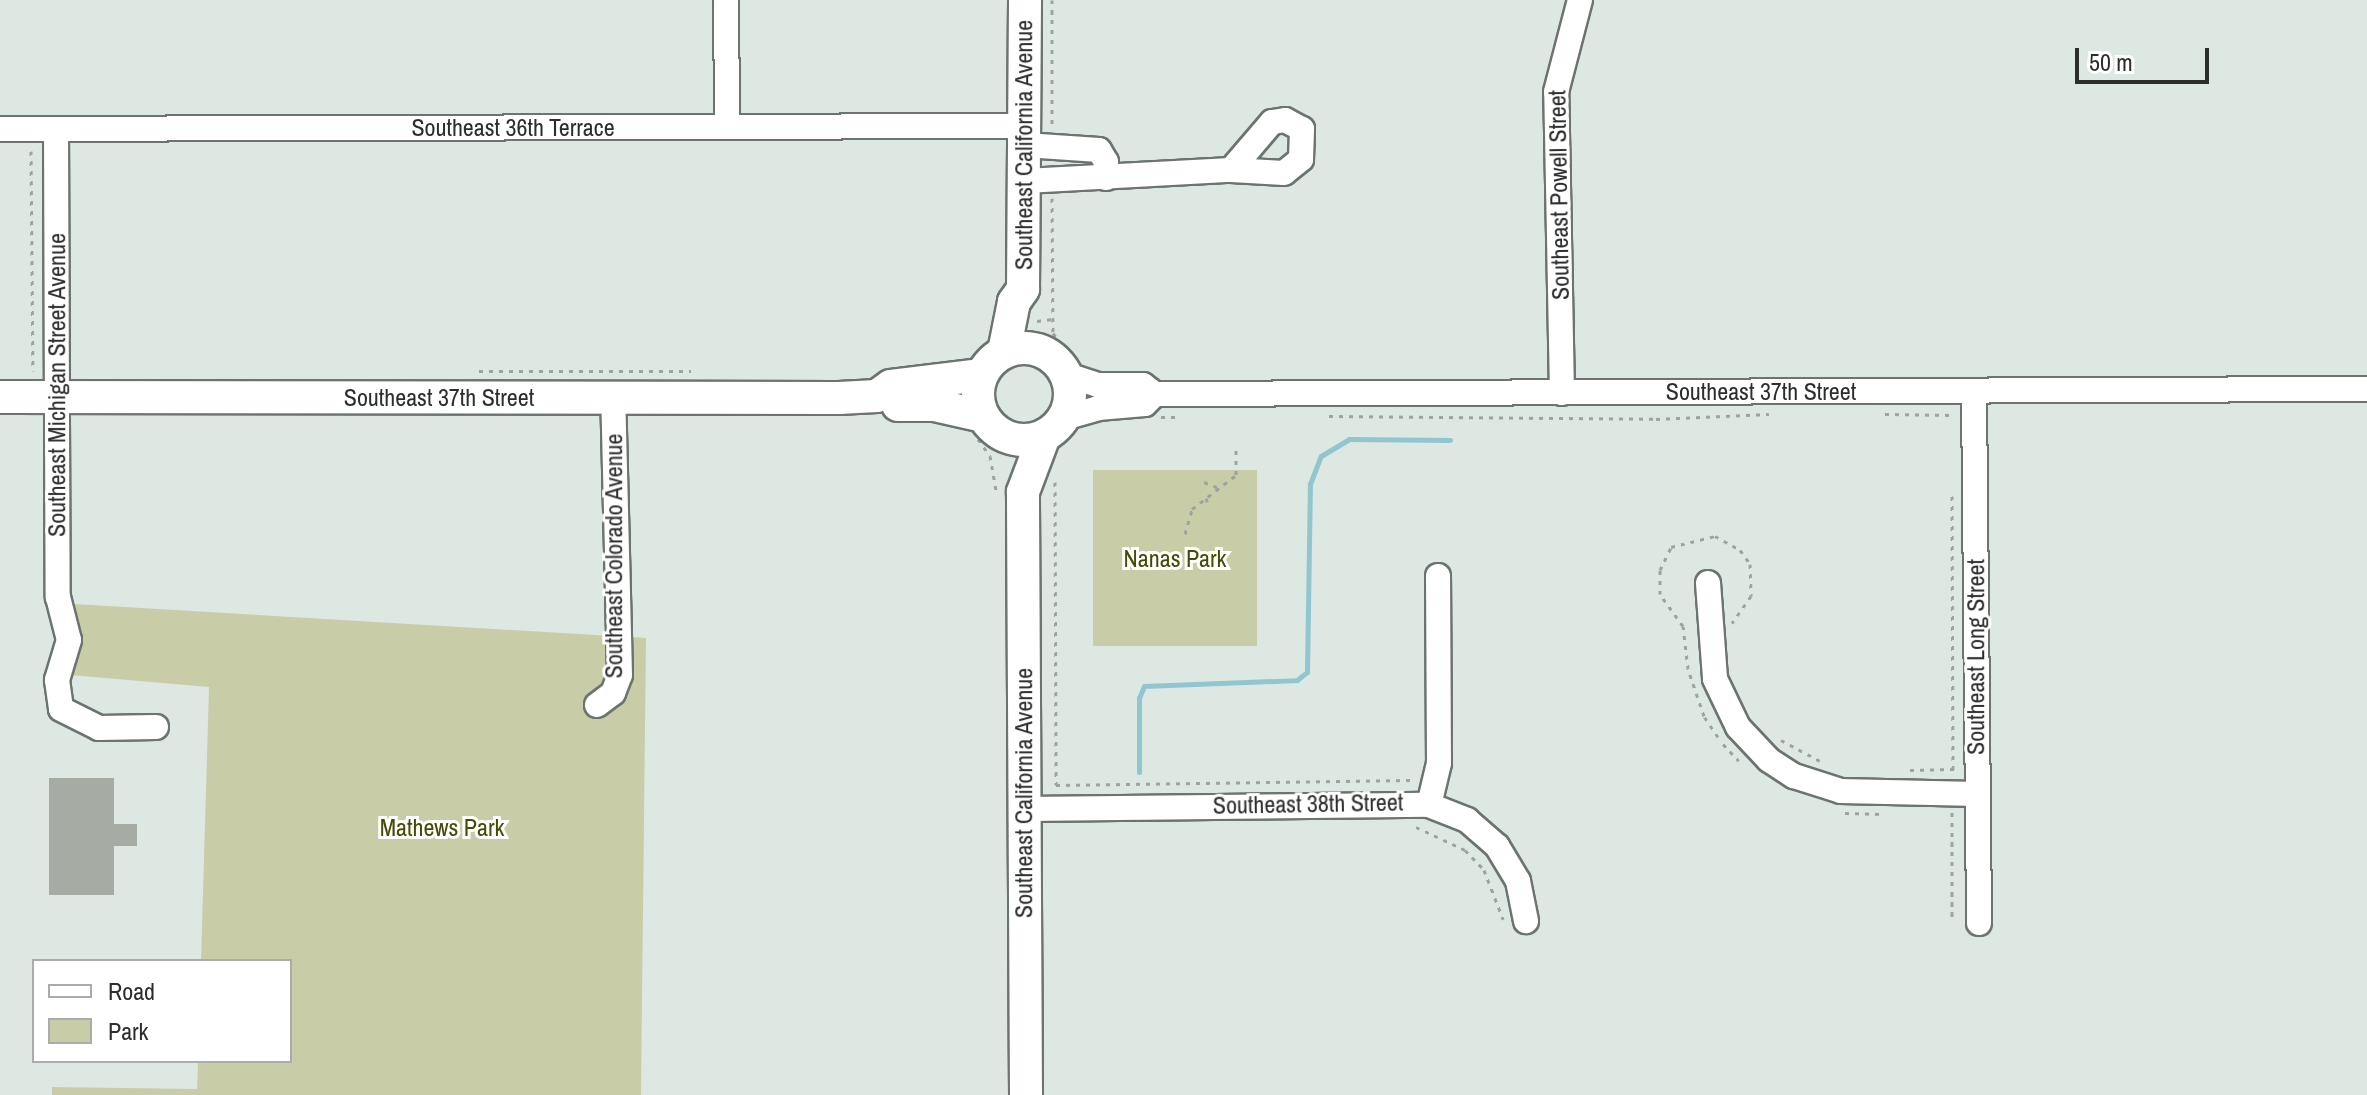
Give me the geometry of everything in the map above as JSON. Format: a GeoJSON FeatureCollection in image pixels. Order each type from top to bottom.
{"type":"FeatureCollection","features":[{"type":"Feature","properties":{"kind":"main road","name":"Southeast California Avenue"},"geometry":{"type":"LineString","coordinates":[[1004,352],[1014,302],[1023,289],[1038,181],[1025,0]]}},
{"type":"Feature","properties":{"kind":"main road","name":"Southeast California Avenue"},"geometry":{"type":"LineString","coordinates":[[1023,289],[1034,304],[1061,361]]}},
{"type":"Feature","properties":{"kind":"main road"},"geometry":{"type":"LineString","coordinates":[[1032,348],[1061,361],[1071,390],[1054,427],[1015,439],[992,425],[978,403],[981,375],[1004,352],[1032,348]]}},
{"type":"Feature","properties":{"kind":"main road","name":"Southeast 37th Street"},"geometry":{"type":"LineString","coordinates":[[877,396],[891,386],[981,375]]}},
{"type":"Feature","properties":{"kind":"main road","name":"Southeast 37th Street"},"geometry":{"type":"LineString","coordinates":[[0,397],[877,396],[894,405],[934,405],[992,425]]}},
{"type":"Feature","properties":{"kind":"main road","name":"Southeast California Avenue"},"geometry":{"type":"LineString","coordinates":[[992,425],[1023,492],[1026,1095]]}},
{"type":"Feature","properties":{"kind":"main road","name":"Southeast California Avenue"},"geometry":{"type":"LineString","coordinates":[[1023,492],[1054,427]]}},
{"type":"Feature","properties":{"kind":"street"},"geometry":{"type":"LineString","coordinates":[[726,0],[727,127]]}},
{"type":"Feature","properties":{"kind":"street","name":"Southeast Powell Street"},"geometry":{"type":"LineString","coordinates":[[1562,393],[1556,92],[1563,50],[1580,0]]}},
{"type":"Feature","properties":{"kind":"street","name":"Southeast 36th Terrace"},"geometry":{"type":"LineString","coordinates":[[0,129],[727,127],[1034,139],[1099,150],[1106,162],[1106,178]]}},
{"type":"Feature","properties":{"kind":"street","name":"Southeast Michigan Street Avenue"},"geometry":{"type":"LineString","coordinates":[[56,129],[58,597],[69,640],[57,680],[61,709],[99,728],[156,727]]}},
{"type":"Feature","properties":{"kind":"street"},"geometry":{"type":"LineString","coordinates":[[1038,181],[1231,170]]}},
{"type":"Feature","properties":{"kind":"street","name":"Southeast 37th Street"},"geometry":{"type":"LineString","coordinates":[[1061,361],[1098,385],[1143,385],[1152,406]]}},
{"type":"Feature","properties":{"kind":"street","name":"Southeast 37th Street"},"geometry":{"type":"LineString","coordinates":[[1054,427],[1098,408],[1145,404],[1562,393],[2367,389]]}},
{"type":"Feature","properties":{"kind":"street","name":"Southeast Long Street"},"geometry":{"type":"LineString","coordinates":[[1974,391],[1979,923]]}},
{"type":"Feature","properties":{"kind":"street","name":"Southeast Colorado Avenue"},"geometry":{"type":"LineString","coordinates":[[597,705],[613,693],[620,675],[613,398]]}},
{"type":"Feature","properties":{"kind":"street"},"geometry":{"type":"LineString","coordinates":[[1433,795],[1438,576]]}},
{"type":"Feature","properties":{"kind":"street"},"geometry":{"type":"LineString","coordinates":[[1708,583],[1715,679],[1738,727],[1769,760],[1794,776],[1841,791],[1977,803]]}},
{"type":"Feature","properties":{"kind":"street","name":"Southeast 38th Street"},"geometry":{"type":"LineString","coordinates":[[1024,809],[1433,795],[1497,846],[1518,881],[1526,921]]}},
{"type":"Feature","properties":{"kind":"path"},"geometry":{"type":"LineString","coordinates":[[1034,139],[1052,0]]}},
{"type":"Feature","properties":{"kind":"path"},"geometry":{"type":"LineString","coordinates":[[31,151],[33,372]]}},
{"type":"Feature","properties":{"kind":"path"},"geometry":{"type":"LineString","coordinates":[[1038,181],[1053,333],[1061,361]]}},
{"type":"Feature","properties":{"kind":"path"},"geometry":{"type":"LineString","coordinates":[[467,373],[705,371]]}},
{"type":"Feature","properties":{"kind":"path"},"geometry":{"type":"LineString","coordinates":[[1152,406],[1191,416]]}},
{"type":"Feature","properties":{"kind":"path"},"geometry":{"type":"LineString","coordinates":[[1879,413],[1953,415]]}},
{"type":"Feature","properties":{"kind":"path"},"geometry":{"type":"LineString","coordinates":[[1323,416],[1656,419],[1777,414]]}},
{"type":"Feature","properties":{"kind":"path"},"geometry":{"type":"LineString","coordinates":[[1185,534],[1189,514],[1236,475],[1236,445]]}},
{"type":"Feature","properties":{"kind":"path"},"geometry":{"type":"LineString","coordinates":[[1055,474],[1056,785],[1410,780],[1433,795]]}},
{"type":"Feature","properties":{"kind":"path"},"geometry":{"type":"LineString","coordinates":[[1204,482],[1219,488]]}},
{"type":"Feature","properties":{"kind":"path"},"geometry":{"type":"LineString","coordinates":[[1206,498],[1209,507]]}},
{"type":"Feature","properties":{"kind":"path"},"geometry":{"type":"LineString","coordinates":[[1727,629],[1751,596],[1750,564],[1740,550],[1715,536],[1671,547],[1660,570],[1660,594],[1683,626],[1688,669],[1704,716],[1740,762]]}},
{"type":"Feature","properties":{"kind":"path"},"geometry":{"type":"LineString","coordinates":[[1771,733],[1830,765]]}},
{"type":"Feature","properties":{"kind":"path"},"geometry":{"type":"LineString","coordinates":[[1899,770],[1977,769]]}},
{"type":"Feature","properties":{"kind":"path"},"geometry":{"type":"LineString","coordinates":[[1938,813],[1952,812],[1977,803]]}},
{"type":"Feature","properties":{"kind":"path"},"geometry":{"type":"LineString","coordinates":[[1952,805],[1952,921]]}},
{"type":"Feature","properties":{"kind":"path"},"geometry":{"type":"LineString","coordinates":[[1839,812],[1896,814]]}},
{"type":"Feature","properties":{"kind":"path"},"geometry":{"type":"LineString","coordinates":[[1414,827],[1458,844],[1484,870],[1501,919],[1526,921]]}},
{"type":"Feature","properties":{"kind":"green space","name":"Nanas Park"},"geometry":{"type":"Polygon","coordinates":[[[1093,470],[1257,470],[1257,646],[1093,646],[1093,470]]]}},
{"type":"Feature","properties":{"kind":"green space","name":"Mathews Park"},"geometry":{"type":"Polygon","coordinates":[[[74,604],[646,638],[641,1095],[52,1095],[52,1087],[197,1089],[198,1063],[292,1063],[292,959],[201,959],[209,687],[47,673],[74,604]]]}},
{"type":"Feature","properties":{"kind":"building"},"geometry":{"type":"Polygon","coordinates":[[[49,778],[114,778],[114,824],[137,824],[137,846],[114,846],[114,895],[49,895],[49,778]]]}},
{"type":"Feature","properties":{"kind":"waterway"},"geometry":{"type":"LineString","coordinates":[[1139,772],[1139,698],[1144,686],[1297,680],[1307,672],[1310,484],[1321,456],[1349,439],[1450,440]]}}]}
